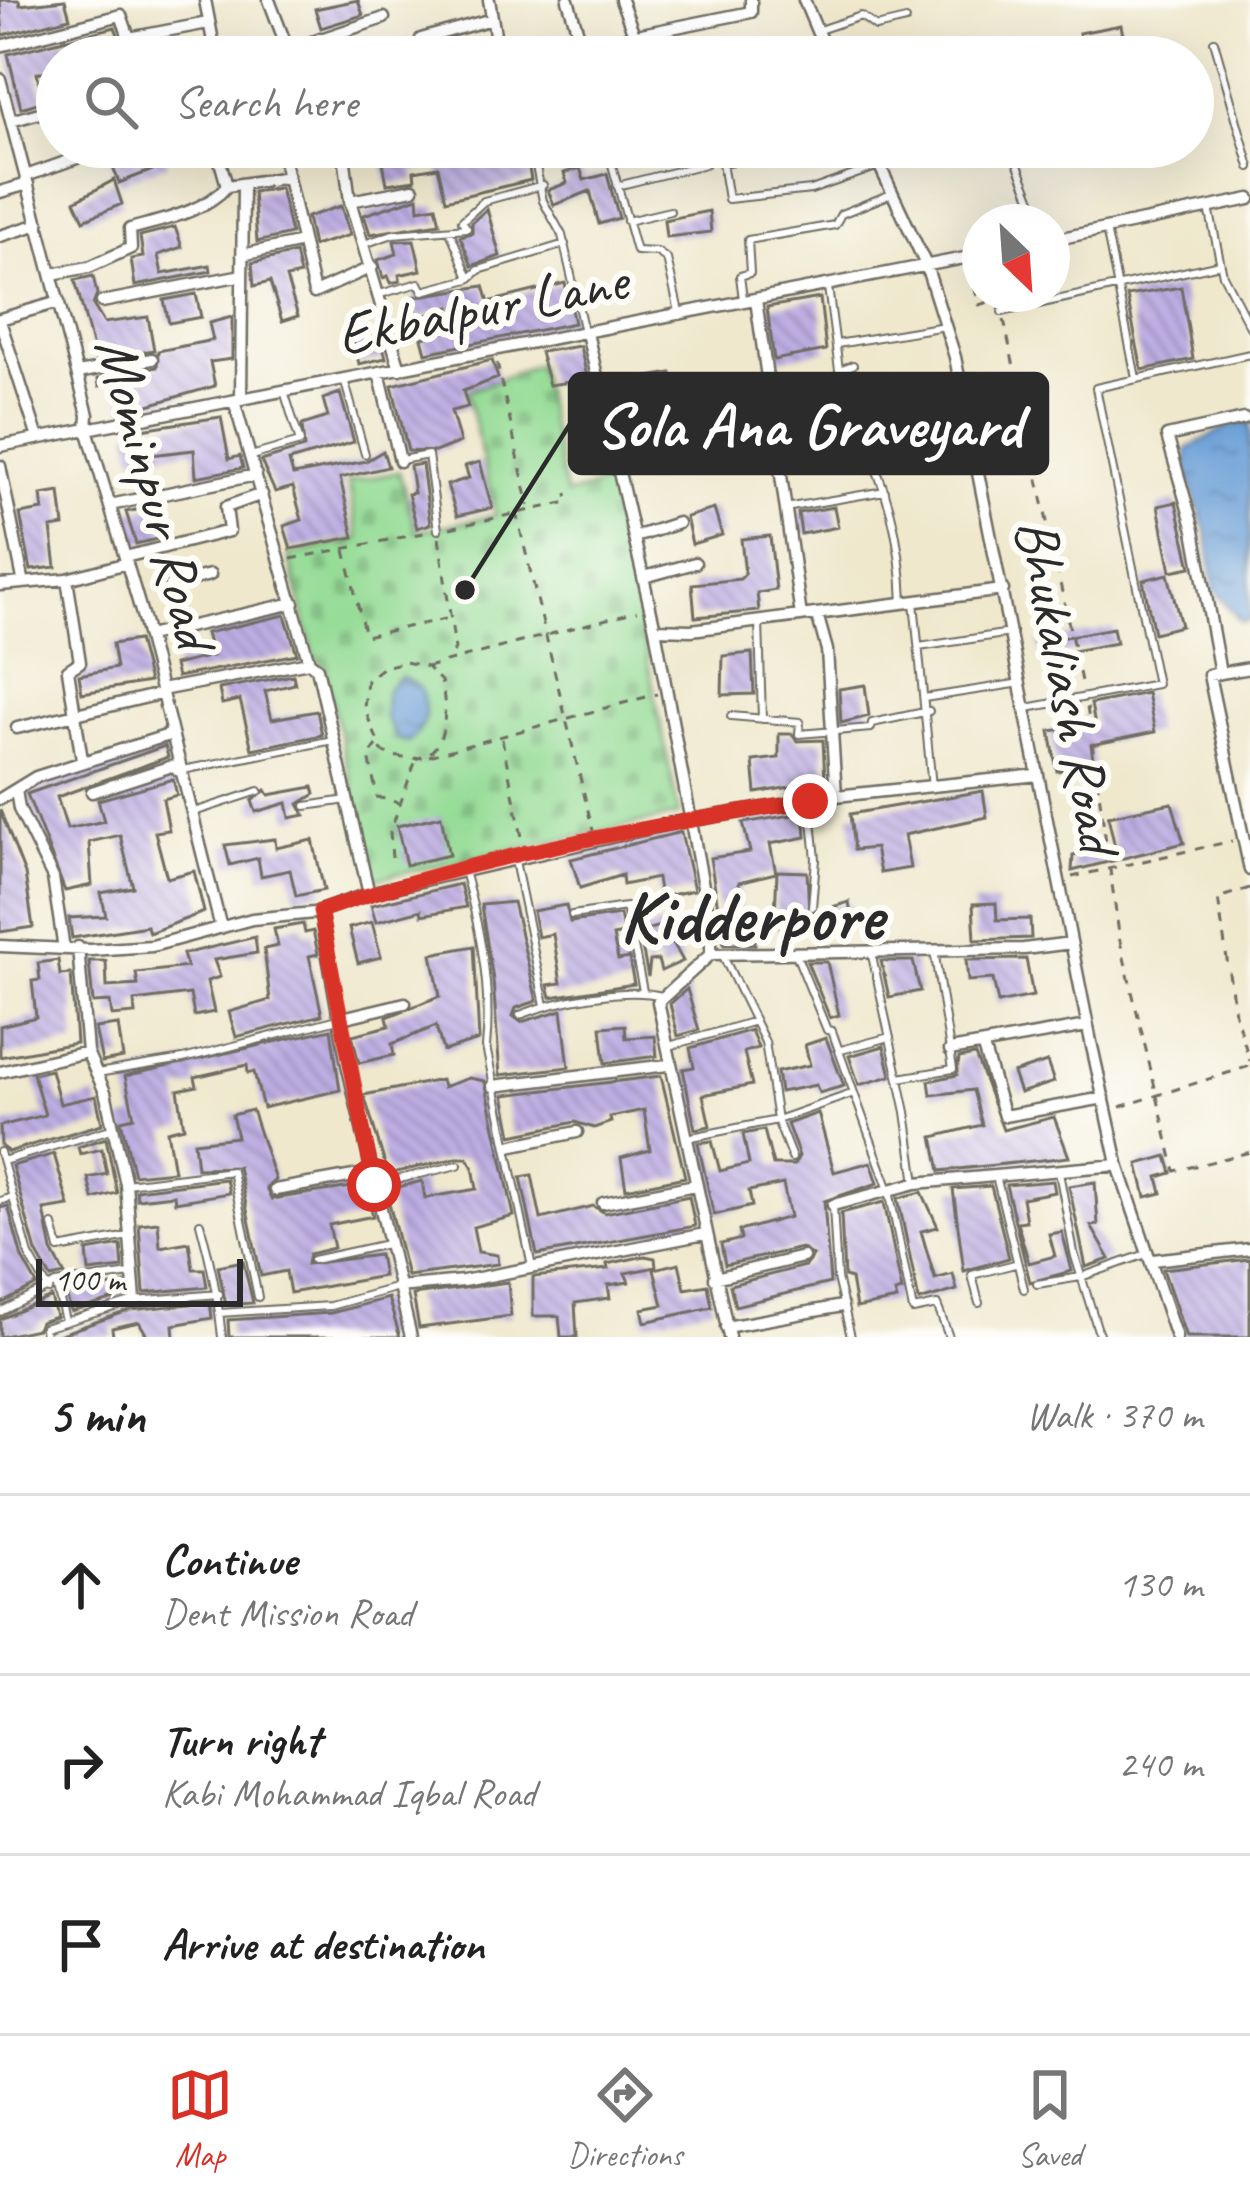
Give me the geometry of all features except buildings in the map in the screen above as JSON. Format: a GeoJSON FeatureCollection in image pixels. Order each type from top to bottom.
{"type":"FeatureCollection","features":[{"type":"Feature","properties":{"kind":"street"},"geometry":{"type":"LineString","coordinates":[[205,0],[211,36]]}},
{"type":"Feature","properties":{"kind":"street"},"geometry":{"type":"LineString","coordinates":[[269,0],[283,36]]}},
{"type":"Feature","properties":{"kind":"street"},"geometry":{"type":"LineString","coordinates":[[489,0],[495,36]]}},
{"type":"Feature","properties":{"kind":"street"},"geometry":{"type":"LineString","coordinates":[[568,0],[579,36]]}},
{"type":"Feature","properties":{"kind":"street"},"geometry":{"type":"LineString","coordinates":[[621,0],[633,32]]}},
{"type":"Feature","properties":{"kind":"street"},"geometry":{"type":"LineString","coordinates":[[619,36],[751,12],[752,0]]}},
{"type":"Feature","properties":{"kind":"street"},"geometry":{"type":"LineString","coordinates":[[804,0],[818,36]]}},
{"type":"Feature","properties":{"kind":"street"},"geometry":{"type":"LineString","coordinates":[[40,36],[121,16],[129,36]]}},
{"type":"Feature","properties":{"kind":"street"},"geometry":{"type":"LineString","coordinates":[[326,36],[384,18]]}},
{"type":"Feature","properties":{"kind":"street"},"geometry":{"type":"LineString","coordinates":[[432,36],[492,19]]}},
{"type":"Feature","properties":{"kind":"street"},"geometry":{"type":"LineString","coordinates":[[140,36],[208,23]]}},
{"type":"Feature","properties":{"kind":"street"},"geometry":{"type":"LineString","coordinates":[[0,46],[36,37]]}},
{"type":"Feature","properties":{"kind":"street","name":"Mominpur Road"},"geometry":{"type":"LineString","coordinates":[[0,79],[78,373],[87,429],[148,635],[221,928]]}},
{"type":"Feature","properties":{"kind":"street"},"geometry":{"type":"LineString","coordinates":[[11,122],[36,114]]}},
{"type":"Feature","properties":{"kind":"street"},"geometry":{"type":"LineString","coordinates":[[0,192],[56,168]]}},
{"type":"Feature","properties":{"kind":"street"},"geometry":{"type":"LineString","coordinates":[[222,168],[227,186]]}},
{"type":"Feature","properties":{"kind":"street"},"geometry":{"type":"LineString","coordinates":[[286,168],[314,293],[372,267]]}},
{"type":"Feature","properties":{"kind":"street"},"geometry":{"type":"LineString","coordinates":[[346,168],[350,201],[400,369]]}},
{"type":"Feature","properties":{"kind":"street","name":"Bhukaliash Road"},"geometry":{"type":"LineString","coordinates":[[881,168],[926,265],[968,410],[1118,1165],[1176,1337]]}},
{"type":"Feature","properties":{"kind":"street"},"geometry":{"type":"LineString","coordinates":[[52,274],[89,267],[131,248],[130,229],[218,197],[227,186],[288,177]]}},
{"type":"Feature","properties":{"kind":"street"},"geometry":{"type":"LineString","coordinates":[[243,185],[237,400],[309,662],[317,668],[369,894]]}},
{"type":"Feature","properties":{"kind":"street"},"geometry":{"type":"LineString","coordinates":[[350,201],[413,189]]}},
{"type":"Feature","properties":{"kind":"street"},"geometry":{"type":"LineString","coordinates":[[1070,236],[1250,200]]}},
{"type":"Feature","properties":{"kind":"street"},"geometry":{"type":"LineString","coordinates":[[0,236],[39,224]]}},
{"type":"Feature","properties":{"kind":"street"},"geometry":{"type":"LineString","coordinates":[[242,255],[302,242]]}},
{"type":"Feature","properties":{"kind":"street","name":"Ekbalpur Lane"},"geometry":{"type":"LineString","coordinates":[[0,446],[962,258]]}},
{"type":"Feature","properties":{"kind":"street"},"geometry":{"type":"LineString","coordinates":[[102,302],[242,275]]}},
{"type":"Feature","properties":{"kind":"street"},"geometry":{"type":"LineString","coordinates":[[750,301],[801,616]]}},
{"type":"Feature","properties":{"kind":"street"},"geometry":{"type":"LineString","coordinates":[[38,439],[0,320],[59,302]]}},
{"type":"Feature","properties":{"kind":"street"},"geometry":{"type":"LineString","coordinates":[[586,333],[655,629],[717,954]]}},
{"type":"Feature","properties":{"kind":"street"},"geometry":{"type":"LineString","coordinates":[[78,373],[152,359]]}},
{"type":"Feature","properties":{"kind":"street"},"geometry":{"type":"LineString","coordinates":[[379,372],[400,460]]}},
{"type":"Feature","properties":{"kind":"street"},"geometry":{"type":"LineString","coordinates":[[0,386],[19,381]]}},
{"type":"Feature","properties":{"kind":"street"},"geometry":{"type":"LineString","coordinates":[[1220,673],[1194,530],[1167,436],[1244,418]]}},
{"type":"Feature","properties":{"kind":"street"},"geometry":{"type":"LineString","coordinates":[[0,466],[23,579]]}},
{"type":"Feature","properties":{"kind":"street"},"geometry":{"type":"LineString","coordinates":[[110,505],[256,475]]}},
{"type":"Feature","properties":{"kind":"street"},"geometry":{"type":"LineString","coordinates":[[0,585],[23,579],[67,579],[229,531],[226,507],[262,494]]}},
{"type":"Feature","properties":{"kind":"street"},"geometry":{"type":"LineString","coordinates":[[635,537],[678,524]]}},
{"type":"Feature","properties":{"kind":"street"},"geometry":{"type":"LineString","coordinates":[[644,577],[695,563]]}},
{"type":"Feature","properties":{"kind":"street"},"geometry":{"type":"LineString","coordinates":[[181,629],[170,585],[210,575]]}},
{"type":"Feature","properties":{"kind":"street"},"geometry":{"type":"LineString","coordinates":[[67,579],[80,662],[68,670],[82,760]]}},
{"type":"Feature","properties":{"kind":"street"},"geometry":{"type":"LineString","coordinates":[[655,629],[760,622],[1003,590]]}},
{"type":"Feature","properties":{"kind":"street"},"geometry":{"type":"LineString","coordinates":[[148,635],[294,603]]}},
{"type":"Feature","properties":{"kind":"street"},"geometry":{"type":"LineString","coordinates":[[817,614],[827,650],[836,796]]}},
{"type":"Feature","properties":{"kind":"street"},"geometry":{"type":"LineString","coordinates":[[17,728],[309,662]]}},
{"type":"Feature","properties":{"kind":"street"},"geometry":{"type":"LineString","coordinates":[[1250,668],[1209,675],[1250,870]]}},
{"type":"Feature","properties":{"kind":"street"},"geometry":{"type":"LineString","coordinates":[[0,799],[82,760],[172,734]]}},
{"type":"Feature","properties":{"kind":"street"},"geometry":{"type":"LineString","coordinates":[[92,791],[172,766],[180,771]]}},
{"type":"Feature","properties":{"kind":"street"},"geometry":{"type":"LineString","coordinates":[[0,946],[152,946],[320,911],[369,894],[520,857],[688,821],[836,796],[1038,775]]}},
{"type":"Feature","properties":{"kind":"street"},"geometry":{"type":"LineString","coordinates":[[16,790],[19,809],[52,878],[64,949]]}},
{"type":"Feature","properties":{"kind":"street"},"geometry":{"type":"LineString","coordinates":[[320,911],[338,1019],[411,1337]]}},
{"type":"Feature","properties":{"kind":"street"},"geometry":{"type":"LineString","coordinates":[[842,1306],[727,1332],[658,1022],[662,997],[717,954],[1024,950],[1071,943]]}},
{"type":"Feature","properties":{"kind":"street"},"geometry":{"type":"LineString","coordinates":[[78,947],[87,1052],[115,1128],[126,1184],[135,1301]]}},
{"type":"Feature","properties":{"kind":"street"},"geometry":{"type":"LineString","coordinates":[[338,1019],[405,1003]]}},
{"type":"Feature","properties":{"kind":"street"},"geometry":{"type":"LineString","coordinates":[[950,1050],[1087,1026]]}},
{"type":"Feature","properties":{"kind":"street"},"geometry":{"type":"LineString","coordinates":[[983,1046],[1004,1116],[1105,1104]]}},
{"type":"Feature","properties":{"kind":"street"},"geometry":{"type":"LineString","coordinates":[[0,1072],[87,1052]]}},
{"type":"Feature","properties":{"kind":"street"},"geometry":{"type":"LineString","coordinates":[[493,1086],[668,1065]]}},
{"type":"Feature","properties":{"kind":"street"},"geometry":{"type":"LineString","coordinates":[[509,1146],[577,1132]]}},
{"type":"Feature","properties":{"kind":"street"},"geometry":{"type":"LineString","coordinates":[[833,1205],[916,1183],[997,1180],[1118,1165]]}},
{"type":"Feature","properties":{"kind":"street"},"geometry":{"type":"LineString","coordinates":[[275,1190],[373,1179]]}},
{"type":"Feature","properties":{"kind":"street"},"geometry":{"type":"LineString","coordinates":[[603,1203],[695,1185]]}},
{"type":"Feature","properties":{"kind":"street"},"geometry":{"type":"LineString","coordinates":[[398,1287],[705,1234]]}},
{"type":"Feature","properties":{"kind":"street"},"geometry":{"type":"LineString","coordinates":[[1152,1256],[1250,1249]]}},
{"type":"Feature","properties":{"kind":"street"},"geometry":{"type":"LineString","coordinates":[[715,1278],[803,1257]]}},
{"type":"Feature","properties":{"kind":"lane"},"geometry":{"type":"LineString","coordinates":[[816,31],[861,16],[876,27],[906,20]]}},
{"type":"Feature","properties":{"kind":"lane"},"geometry":{"type":"LineString","coordinates":[[655,28],[656,36]]}},
{"type":"Feature","properties":{"kind":"lane"},"geometry":{"type":"LineString","coordinates":[[1214,41],[1250,167]]}},
{"type":"Feature","properties":{"kind":"lane"},"geometry":{"type":"LineString","coordinates":[[538,168],[543,201],[565,244],[586,333]]}},
{"type":"Feature","properties":{"kind":"lane"},"geometry":{"type":"LineString","coordinates":[[612,168],[636,251],[658,252],[667,259],[680,316]]}},
{"type":"Feature","properties":{"kind":"lane"},"geometry":{"type":"LineString","coordinates":[[617,186],[689,168]]}},
{"type":"Feature","properties":{"kind":"lane"},"geometry":{"type":"LineString","coordinates":[[723,168],[728,199],[811,190],[874,168]]}},
{"type":"Feature","properties":{"kind":"lane"},"geometry":{"type":"LineString","coordinates":[[1019,168],[1034,204]]}},
{"type":"Feature","properties":{"kind":"lane"},"geometry":{"type":"LineString","coordinates":[[364,244],[393,234],[467,228],[462,221],[484,201],[543,185]]}},
{"type":"Feature","properties":{"kind":"lane"},"geometry":{"type":"LineString","coordinates":[[750,301],[740,276],[750,273],[748,240],[835,225],[841,214],[893,194]]}},
{"type":"Feature","properties":{"kind":"lane"},"geometry":{"type":"LineString","coordinates":[[1209,208],[1220,264],[1250,326]]}},
{"type":"Feature","properties":{"kind":"lane"},"geometry":{"type":"LineString","coordinates":[[627,221],[670,211]]}},
{"type":"Feature","properties":{"kind":"lane"},"geometry":{"type":"LineString","coordinates":[[1106,229],[1136,379]]}},
{"type":"Feature","properties":{"kind":"lane"},"geometry":{"type":"LineString","coordinates":[[450,231],[469,279]]}},
{"type":"Feature","properties":{"kind":"lane"},"geometry":{"type":"LineString","coordinates":[[380,294],[419,283],[423,291],[469,279],[478,270],[565,244]]}},
{"type":"Feature","properties":{"kind":"lane"},"geometry":{"type":"LineString","coordinates":[[1070,296],[1220,264]]}},
{"type":"Feature","properties":{"kind":"lane"},"geometry":{"type":"LineString","coordinates":[[828,285],[838,370],[853,365]]}},
{"type":"Feature","properties":{"kind":"lane"},"geometry":{"type":"LineString","coordinates":[[837,344],[945,326]]}},
{"type":"Feature","properties":{"kind":"lane"},"geometry":{"type":"LineString","coordinates":[[1027,708],[1157,684],[1096,388],[1250,354]]}},
{"type":"Feature","properties":{"kind":"lane"},"geometry":{"type":"LineString","coordinates":[[344,380],[365,454]]}},
{"type":"Feature","properties":{"kind":"lane"},"geometry":{"type":"LineString","coordinates":[[250,456],[300,442],[284,391]]}},
{"type":"Feature","properties":{"kind":"lane"},"geometry":{"type":"LineString","coordinates":[[673,405],[682,446]]}},
{"type":"Feature","properties":{"kind":"lane"},"geometry":{"type":"LineString","coordinates":[[860,434],[968,410]]}},
{"type":"Feature","properties":{"kind":"lane"},"geometry":{"type":"LineString","coordinates":[[775,441],[857,429],[876,464],[901,540],[923,698],[929,711],[932,787]]}},
{"type":"Feature","properties":{"kind":"lane"},"geometry":{"type":"LineString","coordinates":[[876,464],[974,438]]}},
{"type":"Feature","properties":{"kind":"lane"},"geometry":{"type":"LineString","coordinates":[[620,466],[709,441]]}},
{"type":"Feature","properties":{"kind":"lane"},"geometry":{"type":"LineString","coordinates":[[400,460],[428,454],[438,530]]}},
{"type":"Feature","properties":{"kind":"lane"},"geometry":{"type":"LineString","coordinates":[[785,508],[885,491]]}},
{"type":"Feature","properties":{"kind":"lane"},"geometry":{"type":"LineString","coordinates":[[760,622],[762,719]]}},
{"type":"Feature","properties":{"kind":"lane"},"geometry":{"type":"LineString","coordinates":[[919,647],[1011,633]]}},
{"type":"Feature","properties":{"kind":"lane"},"geometry":{"type":"LineString","coordinates":[[923,698],[1022,683]]}},
{"type":"Feature","properties":{"kind":"lane"},"geometry":{"type":"LineString","coordinates":[[731,716],[800,722],[799,734],[830,735],[929,711]]}},
{"type":"Feature","properties":{"kind":"lane"},"geometry":{"type":"LineString","coordinates":[[180,771],[333,740]]}},
{"type":"Feature","properties":{"kind":"lane"},"geometry":{"type":"LineString","coordinates":[[194,812],[259,791]]}},
{"type":"Feature","properties":{"kind":"lane"},"geometry":{"type":"LineString","coordinates":[[306,806],[347,800]]}},
{"type":"Feature","properties":{"kind":"lane"},"geometry":{"type":"LineString","coordinates":[[810,801],[816,859],[812,908]]}},
{"type":"Feature","properties":{"kind":"lane"},"geometry":{"type":"LineString","coordinates":[[520,857],[545,1005]]}},
{"type":"Feature","properties":{"kind":"lane"},"geometry":{"type":"LineString","coordinates":[[464,871],[477,919],[493,1086],[532,1267]]}},
{"type":"Feature","properties":{"kind":"lane"},"geometry":{"type":"LineString","coordinates":[[572,915],[626,907],[643,991]]}},
{"type":"Feature","properties":{"kind":"lane"},"geometry":{"type":"LineString","coordinates":[[871,950],[916,1183]]}},
{"type":"Feature","properties":{"kind":"lane"},"geometry":{"type":"LineString","coordinates":[[899,1078],[953,1069],[934,950]]}},
{"type":"Feature","properties":{"kind":"lane"},"geometry":{"type":"LineString","coordinates":[[795,952],[800,974],[841,1051],[890,1190],[913,1310],[937,1305],[948,1337]]}},
{"type":"Feature","properties":{"kind":"lane"},"geometry":{"type":"LineString","coordinates":[[717,954],[765,1042],[777,1120],[792,1158]]}},
{"type":"Feature","properties":{"kind":"lane"},"geometry":{"type":"LineString","coordinates":[[520,1015],[545,1005],[643,991],[662,997]]}},
{"type":"Feature","properties":{"kind":"lane"},"geometry":{"type":"LineString","coordinates":[[97,1073],[183,1059],[338,1019]]}},
{"type":"Feature","properties":{"kind":"lane"},"geometry":{"type":"LineString","coordinates":[[666,1047],[755,1022]]}},
{"type":"Feature","properties":{"kind":"lane"},"geometry":{"type":"LineString","coordinates":[[841,1051],[890,1037]]}},
{"type":"Feature","properties":{"kind":"lane"},"geometry":{"type":"LineString","coordinates":[[684,1138],[777,1120],[854,1093]]}},
{"type":"Feature","properties":{"kind":"lane"},"geometry":{"type":"LineString","coordinates":[[3,1161],[115,1128]]}},
{"type":"Feature","properties":{"kind":"lane"},"geometry":{"type":"LineString","coordinates":[[0,1152],[29,1255],[52,1287],[65,1322]]}},
{"type":"Feature","properties":{"kind":"lane"},"geometry":{"type":"LineString","coordinates":[[373,1179],[458,1165]]}},
{"type":"Feature","properties":{"kind":"lane"},"geometry":{"type":"LineString","coordinates":[[126,1184],[232,1171],[258,1297]]}},
{"type":"Feature","properties":{"kind":"lane"},"geometry":{"type":"LineString","coordinates":[[1059,1171],[1081,1277],[1100,1337]]}},
{"type":"Feature","properties":{"kind":"lane"},"geometry":{"type":"LineString","coordinates":[[997,1180],[1024,1289]]}},
{"type":"Feature","properties":{"kind":"lane"},"geometry":{"type":"LineString","coordinates":[[0,1201],[13,1197]]}},
{"type":"Feature","properties":{"kind":"lane"},"geometry":{"type":"LineString","coordinates":[[833,1205],[842,1306],[851,1337]]}},
{"type":"Feature","properties":{"kind":"lane"},"geometry":{"type":"LineString","coordinates":[[200,1223],[211,1279],[219,1294],[222,1337]]}},
{"type":"Feature","properties":{"kind":"lane"},"geometry":{"type":"LineString","coordinates":[[52,1226],[59,1250],[129,1236]]}},
{"type":"Feature","properties":{"kind":"lane"},"geometry":{"type":"LineString","coordinates":[[313,1260],[387,1244]]}},
{"type":"Feature","properties":{"kind":"lane"},"geometry":{"type":"LineString","coordinates":[[1037,1283],[1081,1277],[1152,1256]]}},
{"type":"Feature","properties":{"kind":"lane"},"geometry":{"type":"LineString","coordinates":[[979,1303],[972,1275],[1017,1263]]}},
{"type":"Feature","properties":{"kind":"lane"},"geometry":{"type":"LineString","coordinates":[[0,1312],[52,1287],[131,1274]]}},
{"type":"Feature","properties":{"kind":"lane"},"geometry":{"type":"LineString","coordinates":[[219,1313],[330,1306],[398,1287]]}},
{"type":"Feature","properties":{"kind":"lane"},"geometry":{"type":"LineString","coordinates":[[45,1337],[44,1328],[135,1301],[219,1294]]}},
{"type":"Feature","properties":{"kind":"path"},"geometry":{"type":"LineString","coordinates":[[1002,312],[1085,697],[1114,867],[1120,941],[1175,1171],[1250,1151]]}},
{"type":"Feature","properties":{"kind":"path"},"geometry":{"type":"LineString","coordinates":[[494,350],[530,510]]}},
{"type":"Feature","properties":{"kind":"path"},"geometry":{"type":"LineString","coordinates":[[516,512],[595,840]]}},
{"type":"Feature","properties":{"kind":"path"},"geometry":{"type":"LineString","coordinates":[[438,530],[455,649],[449,662]]}},
{"type":"Feature","properties":{"kind":"path"},"geometry":{"type":"LineString","coordinates":[[345,548],[365,636],[450,619]]}},
{"type":"Feature","properties":{"kind":"path"},"geometry":{"type":"LineString","coordinates":[[650,607],[427,667],[406,662],[383,667],[367,680],[364,708],[377,745],[397,758],[417,758],[667,691]]}},
{"type":"Feature","properties":{"kind":"path"},"geometry":{"type":"LineString","coordinates":[[427,667],[441,682],[446,701],[438,748],[428,756]]}},
{"type":"Feature","properties":{"kind":"path"},"geometry":{"type":"LineString","coordinates":[[501,737],[520,857]]}},
{"type":"Feature","properties":{"kind":"path"},"geometry":{"type":"LineString","coordinates":[[377,745],[369,757],[377,797],[400,803]]}},
{"type":"Feature","properties":{"kind":"path"},"geometry":{"type":"LineString","coordinates":[[392,858],[390,832],[417,758]]}},
{"type":"Feature","properties":{"kind":"path"},"geometry":{"type":"LineString","coordinates":[[1058,880],[1244,838]]}},
{"type":"Feature","properties":{"kind":"path"},"geometry":{"type":"LineString","coordinates":[[1105,1104],[1156,1096],[1250,1064],[1239,1026],[1218,898],[1250,888]]}},
{"type":"Feature","properties":{"kind":"path"},"geometry":{"type":"LineString","coordinates":[[1239,1026],[1250,1023]]}},
{"type":"Feature","properties":{"kind":"green space"},"geometry":{"type":"Polygon","coordinates":[[[537,364],[566,495],[612,482],[679,815],[373,879],[325,669],[313,654],[289,555],[359,539],[348,482],[399,472],[416,532],[496,515],[467,392],[537,364]]]}},
{"type":"Feature","properties":{"kind":"water"},"geometry":{"type":"Polygon","coordinates":[[[1250,421],[1250,620],[1241,622],[1214,589],[1207,534],[1186,472],[1187,449],[1228,426],[1250,421]]]}},
{"type":"Feature","properties":{"kind":"water"},"geometry":{"type":"Polygon","coordinates":[[[401,676],[420,688],[424,704],[423,725],[408,742],[397,739],[385,718],[386,690],[401,676]]]}},
{"type":"Feature","properties":{"kind":"place","name":"Sola Ana Graveyard"},"geometry":{"type":"Point","coordinates":[465,590]}},
{"type":"Feature","properties":{"kind":"district","name":"Kidderpore"},"geometry":{"type":"Point","coordinates":[751,916]}},
{"type":"Feature","properties":{"kind":"route"},"geometry":{"type":"LineString","coordinates":[[374,1185],[320,911],[373,892],[544,851],[668,824],[810,801]]}}]}
